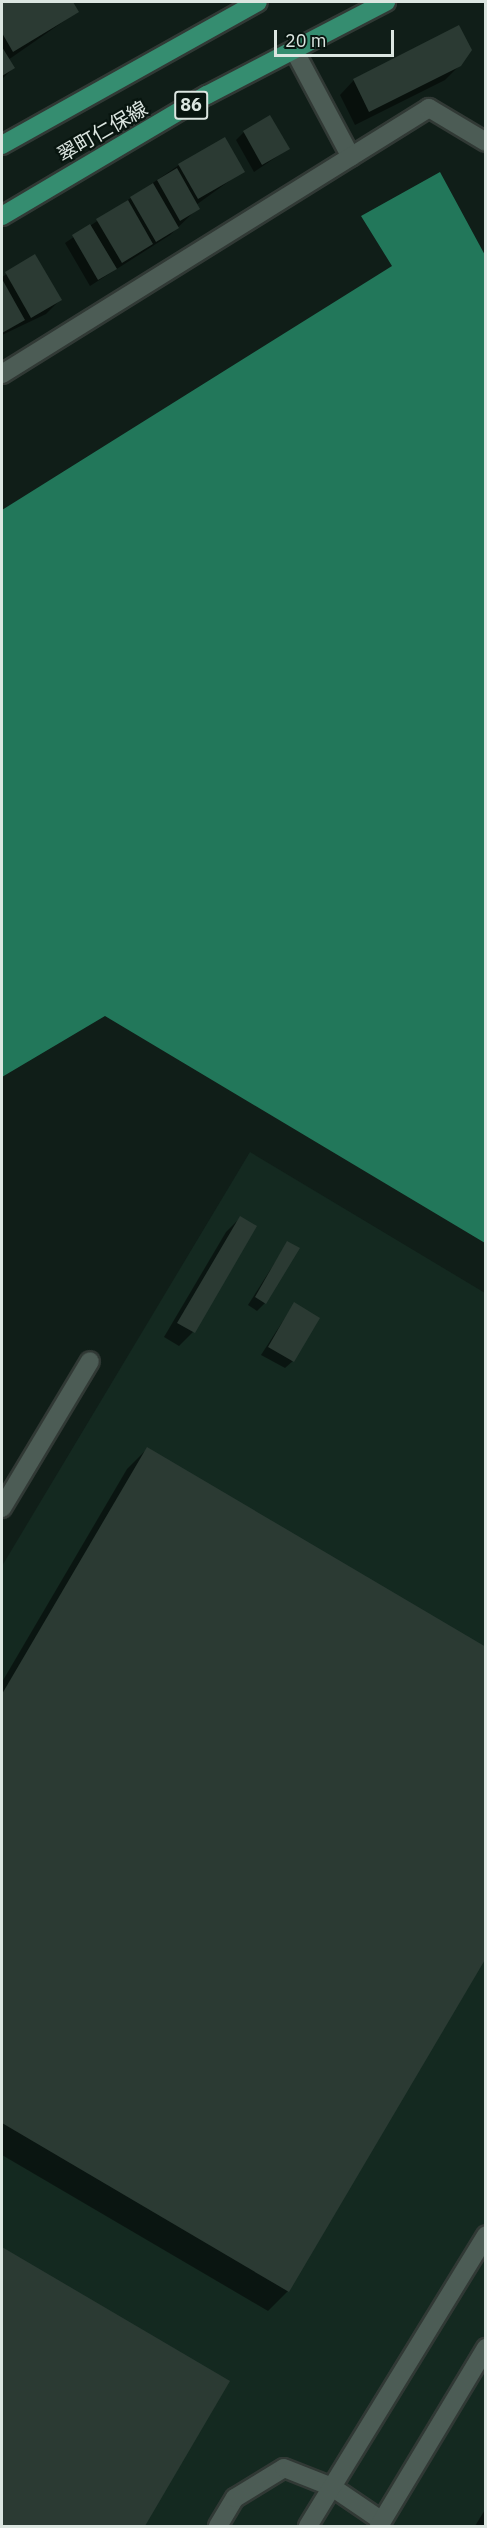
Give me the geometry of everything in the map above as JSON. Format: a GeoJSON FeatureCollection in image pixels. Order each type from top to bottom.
{"type":"FeatureCollection","features":[{"type":"Feature","properties":{"kind":"main road","name":"翠町仁保線"},"geometry":{"type":"LineString","coordinates":[[2,145],[258,2]]}},
{"type":"Feature","properties":{"kind":"main road","name":"翠町仁保線"},"geometry":{"type":"LineString","coordinates":[[2,216],[294,50],[386,2]]}},
{"type":"Feature","properties":{"kind":"street"},"geometry":{"type":"LineString","coordinates":[[294,50],[351,157]]}},
{"type":"Feature","properties":{"kind":"street"},"geometry":{"type":"LineString","coordinates":[[2,374],[429,108],[486,142]]}},
{"type":"Feature","properties":{"kind":"street"},"geometry":{"type":"LineString","coordinates":[[2,1508],[90,1361]]}},
{"type":"Feature","properties":{"kind":"street"},"geometry":{"type":"LineString","coordinates":[[308,2526],[486,2235]]}},
{"type":"Feature","properties":{"kind":"street"},"geometry":{"type":"LineString","coordinates":[[218,2526],[235,2498],[284,2468],[332,2487],[380,2524],[486,2349]]}},
{"type":"Feature","properties":{"kind":"shaded area"},"geometry":{"type":"Polygon","coordinates":[[[440,172],[486,257],[485,1243],[105,1016],[2,1077],[2,510],[392,266],[361,216],[440,172]]]}},
{"type":"Feature","properties":{"kind":"shaded area"},"geometry":{"type":"Polygon","coordinates":[[[250,1152],[485,1293],[485,2526],[2,2526],[2,1566],[250,1152]]]}},
{"type":"Feature","properties":{"kind":"building"},"geometry":{"type":"Polygon","coordinates":[[[2,2],[73,2],[79,12],[13,52],[2,33],[2,2]]]}},
{"type":"Feature","properties":{"kind":"building"},"geometry":{"type":"Polygon","coordinates":[[[459,25],[472,50],[461,66],[369,112],[353,79],[459,25]]]}},
{"type":"Feature","properties":{"kind":"building"},"geometry":{"type":"Polygon","coordinates":[[[2,47],[15,68],[2,76],[2,47]]]}},
{"type":"Feature","properties":{"kind":"building"},"geometry":{"type":"Polygon","coordinates":[[[270,115],[290,149],[262,165],[243,131],[270,115]]]}},
{"type":"Feature","properties":{"kind":"building"},"geometry":{"type":"Polygon","coordinates":[[[225,137],[245,172],[198,199],[178,164],[225,137]]]}},
{"type":"Feature","properties":{"kind":"building"},"geometry":{"type":"Polygon","coordinates":[[[177,168],[200,209],[180,221],[157,180],[177,168]]]}},
{"type":"Feature","properties":{"kind":"building"},"geometry":{"type":"Polygon","coordinates":[[[153,183],[179,228],[156,242],[130,197],[153,183]]]}},
{"type":"Feature","properties":{"kind":"building"},"geometry":{"type":"Polygon","coordinates":[[[128,200],[153,244],[122,263],[96,219],[128,200]]]}},
{"type":"Feature","properties":{"kind":"building"},"geometry":{"type":"Polygon","coordinates":[[[90,224],[117,269],[98,280],[72,235],[90,224]]]}},
{"type":"Feature","properties":{"kind":"building"},"geometry":{"type":"Polygon","coordinates":[[[35,254],[62,300],[31,318],[5,272],[35,254]]]}},
{"type":"Feature","properties":{"kind":"building"},"geometry":{"type":"Polygon","coordinates":[[[2,279],[25,320],[2,333],[2,279]]]}},
{"type":"Feature","properties":{"kind":"building"},"geometry":{"type":"Polygon","coordinates":[[[240,1216],[257,1226],[195,1333],[177,1323],[240,1216]]]}},
{"type":"Feature","properties":{"kind":"building"},"geometry":{"type":"Polygon","coordinates":[[[287,1241],[300,1248],[266,1304],[255,1297],[287,1241]]]}},
{"type":"Feature","properties":{"kind":"building"},"geometry":{"type":"Polygon","coordinates":[[[294,1302],[320,1318],[294,1362],[268,1347],[294,1302]]]}},
{"type":"Feature","properties":{"kind":"building"},"geometry":{"type":"Polygon","coordinates":[[[147,1447],[486,1647],[486,1958],[289,2292],[2,2123],[2,1694],[147,1447]]]}},
{"type":"Feature","properties":{"kind":"building"},"geometry":{"type":"Polygon","coordinates":[[[2,2247],[230,2381],[145,2526],[2,2526],[2,2247]]]}}]}
